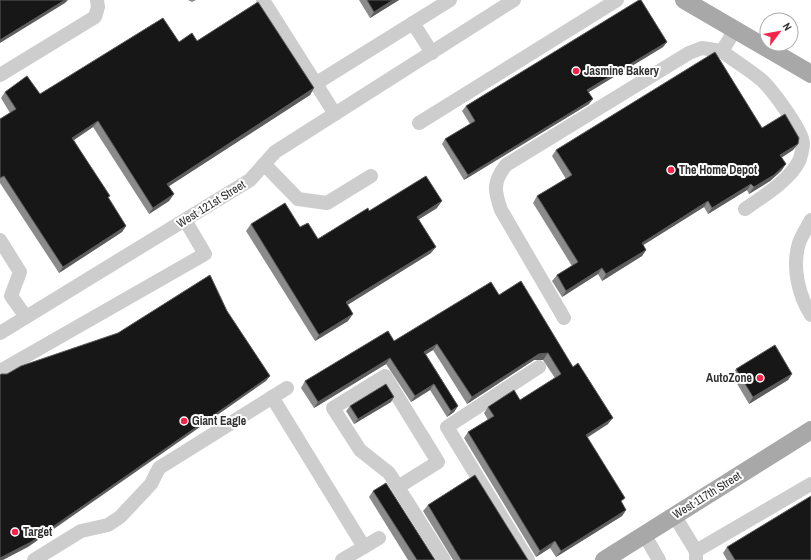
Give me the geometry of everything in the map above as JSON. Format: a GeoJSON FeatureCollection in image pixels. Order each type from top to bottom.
{"type":"FeatureCollection","features":[{"type":"Feature","properties":{"kind":"main road"},"geometry":{"type":"LineString","coordinates":[[684,0],[811,74]]}},
{"type":"Feature","properties":{"kind":"main road","name":"West 117th Street"},"geometry":{"type":"LineString","coordinates":[[604,560],[811,430]]}},
{"type":"Feature","properties":{"kind":"street"},"geometry":{"type":"LineString","coordinates":[[0,75],[95,18],[98,7],[97,0]]}},
{"type":"Feature","properties":{"kind":"street"},"geometry":{"type":"LineString","coordinates":[[263,0],[335,114]]}},
{"type":"Feature","properties":{"kind":"street"},"geometry":{"type":"LineString","coordinates":[[316,84],[450,0]]}},
{"type":"Feature","properties":{"kind":"street","name":"West 121st Street"},"geometry":{"type":"LineString","coordinates":[[0,333],[250,180],[275,152],[514,0]]}},
{"type":"Feature","properties":{"kind":"street"},"geometry":{"type":"LineString","coordinates":[[418,123],[618,0]]}},
{"type":"Feature","properties":{"kind":"street"},"geometry":{"type":"LineString","coordinates":[[413,23],[432,52]]}},
{"type":"Feature","properties":{"kind":"street"},"geometry":{"type":"LineString","coordinates":[[722,51],[735,30]]}},
{"type":"Feature","properties":{"kind":"street"},"geometry":{"type":"LineString","coordinates":[[564,318],[501,210],[495,194],[499,174],[506,165],[689,53],[702,48],[722,51],[740,66],[759,78],[772,90],[791,118],[803,143],[799,161],[783,181],[745,209]]}},
{"type":"Feature","properties":{"kind":"street"},"geometry":{"type":"LineString","coordinates":[[264,164],[298,199],[327,203],[371,176]]}},
{"type":"Feature","properties":{"kind":"street"},"geometry":{"type":"LineString","coordinates":[[0,371],[205,254],[185,220]]}},
{"type":"Feature","properties":{"kind":"street"},"geometry":{"type":"LineString","coordinates":[[811,220],[799,244],[796,269],[800,290],[811,315]]}},
{"type":"Feature","properties":{"kind":"street"},"geometry":{"type":"LineString","coordinates":[[0,240],[20,272],[11,296],[26,318]]}},
{"type":"Feature","properties":{"kind":"street"},"geometry":{"type":"LineString","coordinates":[[528,560],[447,427],[539,367]]}},
{"type":"Feature","properties":{"kind":"street"},"geometry":{"type":"LineString","coordinates":[[398,487],[438,462],[385,376],[333,408],[360,450],[389,473],[444,560]]}},
{"type":"Feature","properties":{"kind":"street"},"geometry":{"type":"LineString","coordinates":[[34,560],[81,531],[108,525],[120,517],[151,484],[159,468],[287,388]]}},
{"type":"Feature","properties":{"kind":"street"},"geometry":{"type":"LineString","coordinates":[[272,397],[364,547]]}},
{"type":"Feature","properties":{"kind":"street"},"geometry":{"type":"LineString","coordinates":[[674,515],[696,556],[811,484]]}},
{"type":"Feature","properties":{"kind":"street"},"geometry":{"type":"LineString","coordinates":[[644,534],[659,560]]}},
{"type":"Feature","properties":{"kind":"street"},"geometry":{"type":"LineString","coordinates":[[342,560],[379,538]]}},
{"type":"Feature","properties":{"kind":"building"},"geometry":{"type":"Polygon","coordinates":[[[0,0],[65,0],[0,40],[0,0]]]}},
{"type":"Feature","properties":{"kind":"building"},"geometry":{"type":"Polygon","coordinates":[[[367,0],[393,0],[374,12],[367,0]]]}},
{"type":"Feature","properties":{"kind":"building","name":"Jasmine Bakery"},"geometry":{"type":"Polygon","coordinates":[[[641,0],[667,42],[587,90],[593,99],[468,175],[445,139],[475,121],[466,106],[641,0]]]}},
{"type":"Feature","properties":{"kind":"building"},"geometry":{"type":"Polygon","coordinates":[[[258,2],[314,88],[167,184],[174,194],[153,208],[98,121],[72,138],[110,196],[108,197],[126,226],[63,267],[4,176],[0,178],[0,119],[16,109],[5,92],[27,76],[40,94],[163,18],[179,42],[192,33],[197,41],[258,2]]]}},
{"type":"Feature","properties":{"kind":"building","name":"The Home Depot"},"geometry":{"type":"Polygon","coordinates":[[[715,52],[762,128],[785,114],[799,138],[798,144],[780,155],[786,164],[774,175],[754,187],[751,184],[712,208],[708,201],[642,243],[646,250],[606,274],[602,268],[566,291],[557,275],[578,262],[537,196],[572,175],[556,150],[715,52]]]}},
{"type":"Feature","properties":{"kind":"building"},"geometry":{"type":"Polygon","coordinates":[[[426,176],[442,201],[417,217],[436,247],[346,302],[353,314],[319,335],[251,224],[285,203],[300,227],[308,223],[318,239],[368,208],[369,211],[426,176]]]}},
{"type":"Feature","properties":{"kind":"building"},"geometry":{"type":"Polygon","coordinates":[[[210,275],[227,311],[270,376],[31,542],[0,558],[0,375],[7,374],[21,366],[118,333],[210,275]]]}},
{"type":"Feature","properties":{"kind":"building"},"geometry":{"type":"Polygon","coordinates":[[[521,281],[573,367],[578,363],[613,418],[586,435],[625,498],[621,501],[626,510],[561,551],[555,541],[540,551],[468,432],[494,416],[488,407],[514,390],[520,400],[561,374],[548,353],[539,354],[472,397],[437,344],[424,352],[458,406],[451,411],[434,384],[415,396],[390,358],[318,402],[305,381],[388,331],[394,341],[491,282],[499,295],[521,281]]]}},
{"type":"Feature","properties":{"kind":"building","name":"AutoZone"},"geometry":{"type":"Polygon","coordinates":[[[775,345],[792,374],[753,397],[736,369],[775,345]]]}},
{"type":"Feature","properties":{"kind":"building"},"geometry":{"type":"Polygon","coordinates":[[[386,384],[394,397],[358,419],[350,406],[386,384]]]}},
{"type":"Feature","properties":{"kind":"building"},"geometry":{"type":"Polygon","coordinates":[[[475,475],[528,560],[461,560],[428,505],[475,475]]]}},
{"type":"Feature","properties":{"kind":"building"},"geometry":{"type":"Polygon","coordinates":[[[386,483],[435,560],[417,560],[373,491],[386,483]]]}},
{"type":"Feature","properties":{"kind":"building"},"geometry":{"type":"Polygon","coordinates":[[[811,496],[811,560],[735,560],[727,547],[811,496]]]}},
{"type":"Feature","properties":{"kind":"place","name":"Jasmine Bakery"},"geometry":{"type":"Point","coordinates":[576,71]}},
{"type":"Feature","properties":{"kind":"place","name":"The Home Depot"},"geometry":{"type":"Point","coordinates":[671,170]}},
{"type":"Feature","properties":{"kind":"place","name":"AutoZone"},"geometry":{"type":"Point","coordinates":[760,378]}},
{"type":"Feature","properties":{"kind":"place","name":"Giant Eagle"},"geometry":{"type":"Point","coordinates":[184,421]}},
{"type":"Feature","properties":{"kind":"place","name":"Target"},"geometry":{"type":"Point","coordinates":[15,532]}}]}
